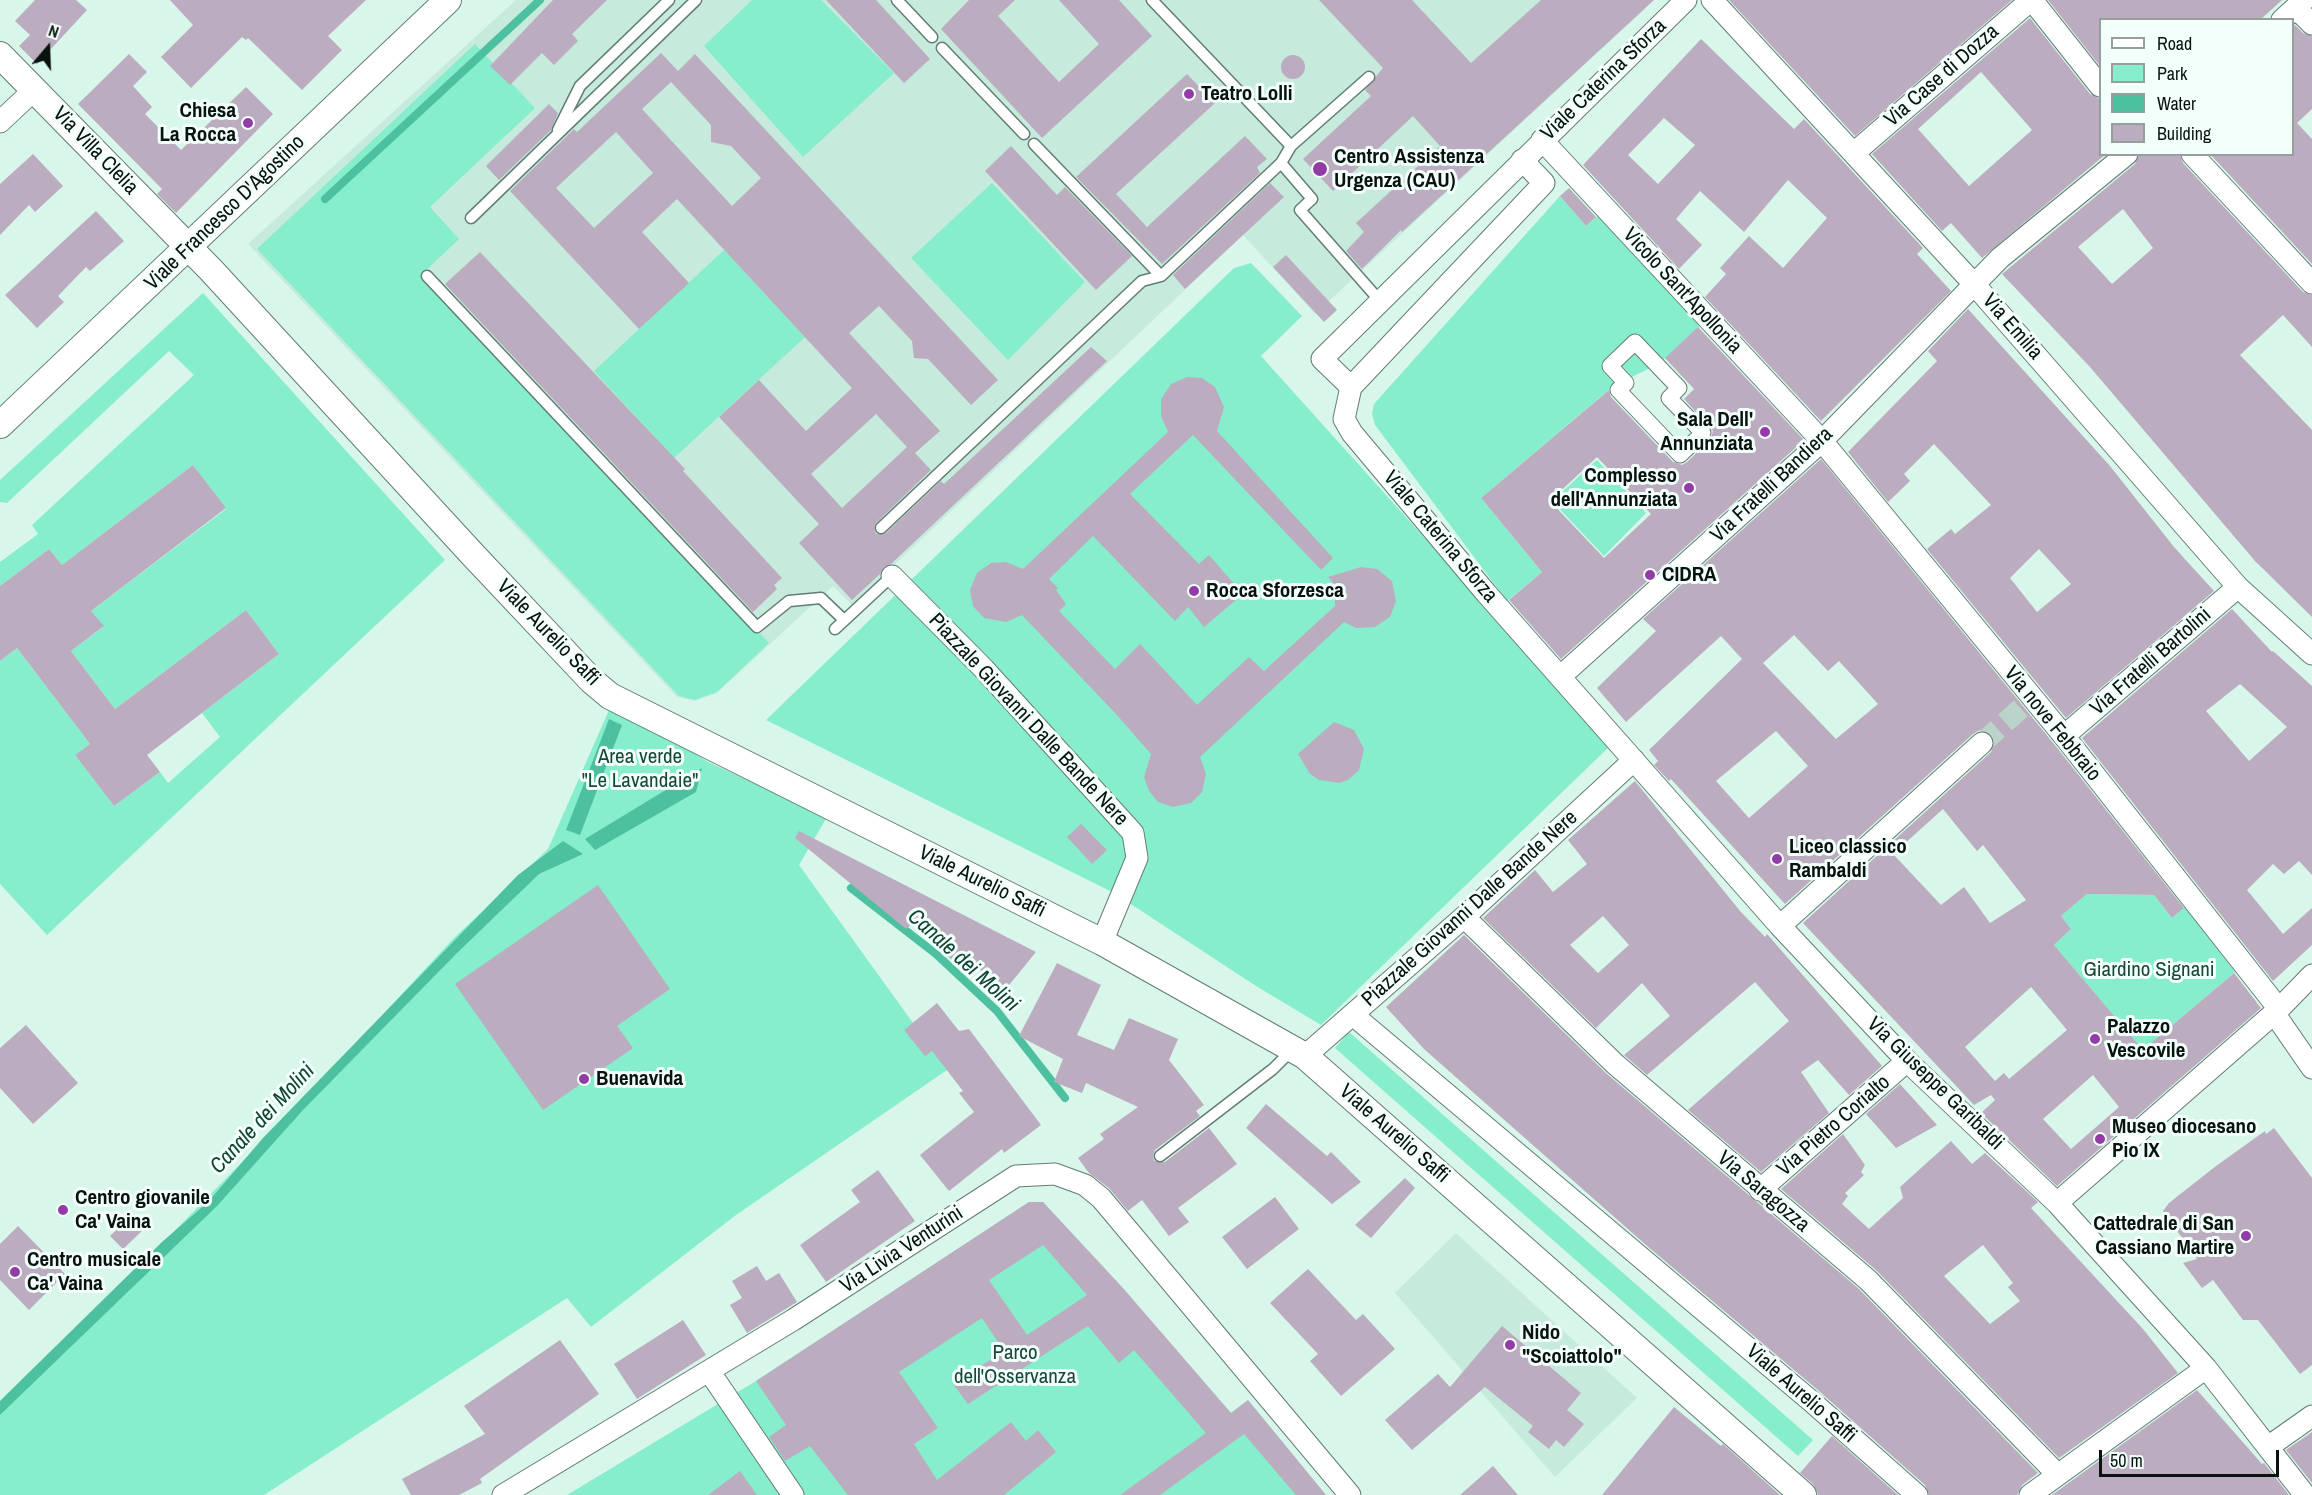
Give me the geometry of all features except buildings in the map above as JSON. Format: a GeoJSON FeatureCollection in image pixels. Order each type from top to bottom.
{"type":"FeatureCollection","features":[{"type":"Feature","properties":{"kind":"street","name":"Viale Francesco D'Agostino"},"geometry":{"type":"LineString","coordinates":[[0,425],[448,0]]}},
{"type":"Feature","properties":{"kind":"street","name":"Viale Caterina Sforza"},"geometry":{"type":"LineString","coordinates":[[1561,676],[1486,594],[1352,433],[1344,419],[1351,387],[1322,359],[1686,0]]}},
{"type":"Feature","properties":{"kind":"street","name":"Via Emilia"},"geometry":{"type":"LineString","coordinates":[[1712,0],[1973,283],[2238,587],[2312,654]]}},
{"type":"Feature","properties":{"kind":"street","name":"Via Case di Dozza"},"geometry":{"type":"LineString","coordinates":[[1854,153],[2032,0]]}},
{"type":"Feature","properties":{"kind":"street"},"geometry":{"type":"LineString","coordinates":[[2032,0],[2099,85]]}},
{"type":"Feature","properties":{"kind":"street"},"geometry":{"type":"LineString","coordinates":[[2294,9],[2312,24]]}},
{"type":"Feature","properties":{"kind":"street","name":"Via Villa Clelia"},"geometry":{"type":"LineString","coordinates":[[0,55],[189,248]]}},
{"type":"Feature","properties":{"kind":"street"},"geometry":{"type":"LineString","coordinates":[[0,122],[35,89]]}},
{"type":"Feature","properties":{"kind":"street","name":"Vicolo Sant'Apollonia"},"geometry":{"type":"LineString","coordinates":[[1542,140],[1822,441]]}},
{"type":"Feature","properties":{"kind":"street","name":"Via Fratelli Bandiera"},"geometry":{"type":"LineString","coordinates":[[1561,676],[1822,441],[1973,283],[2000,258],[2125,156]]}},
{"type":"Feature","properties":{"kind":"street"},"geometry":{"type":"LineString","coordinates":[[2194,156],[2312,283]]}},
{"type":"Feature","properties":{"kind":"street"},"geometry":{"type":"LineString","coordinates":[[1351,387],[1544,183],[1522,160]]}},
{"type":"Feature","properties":{"kind":"street","name":"Viale Aurelio Saffi"},"geometry":{"type":"LineString","coordinates":[[189,248],[591,681],[610,696],[1102,942],[1299,1052],[1803,1495]]}},
{"type":"Feature","properties":{"kind":"street"},"geometry":{"type":"LineString","coordinates":[[1635,342],[1680,388],[1669,398],[1703,433],[1680,455],[1618,390],[1626,383],[1610,366],[1635,342]]}},
{"type":"Feature","properties":{"kind":"street","name":"Via nove Febbraio"},"geometry":{"type":"LineString","coordinates":[[1822,441],[2030,701],[2064,736],[2276,1011],[2312,1068]]}},
{"type":"Feature","properties":{"kind":"street","name":"Piazzale Giovanni Dalle Bande Nere"},"geometry":{"type":"LineString","coordinates":[[889,573],[984,669],[1134,833],[1137,858],[1102,942]]}},
{"type":"Feature","properties":{"kind":"street","name":"Via Fratelli Bartolini"},"geometry":{"type":"LineString","coordinates":[[2064,736],[2238,587]]}},
{"type":"Feature","properties":{"kind":"street","name":"Via Giuseppe Garibaldi"},"geometry":{"type":"LineString","coordinates":[[1561,676],[1780,926],[1907,1061],[2057,1203],[2206,1368],[2304,1495]]}},
{"type":"Feature","properties":{"kind":"street"},"geometry":{"type":"LineString","coordinates":[[1780,926],[1982,743]]}},
{"type":"Feature","properties":{"kind":"street","name":"Piazzale Giovanni Dalle Bande Nere"},"geometry":{"type":"LineString","coordinates":[[1299,1052],[1353,1015],[1464,917],[1634,760]]}},
{"type":"Feature","properties":{"kind":"street","name":"Via Saragozza"},"geometry":{"type":"LineString","coordinates":[[1464,917],[1615,1064],[1868,1280],[2057,1474]]}},
{"type":"Feature","properties":{"kind":"street"},"geometry":{"type":"LineString","coordinates":[[2057,1203],[2276,1011],[2312,975]]}},
{"type":"Feature","properties":{"kind":"street","name":"Viale Aurelio Saffi"},"geometry":{"type":"LineString","coordinates":[[1353,1015],[1811,1401],[1917,1495]]}},
{"type":"Feature","properties":{"kind":"street","name":"Via Pietro Corialto"},"geometry":{"type":"LineString","coordinates":[[1760,1190],[1907,1061]]}},
{"type":"Feature","properties":{"kind":"street","name":"Via Livia Venturini"},"geometry":{"type":"LineString","coordinates":[[513,1493],[1016,1176],[1055,1174],[1070,1177],[1104,1197],[1350,1495]]}},
{"type":"Feature","properties":{"kind":"street"},"geometry":{"type":"LineString","coordinates":[[2030,1495],[2206,1368]]}},
{"type":"Feature","properties":{"kind":"street"},"geometry":{"type":"LineString","coordinates":[[709,1371],[793,1495]]}},
{"type":"Feature","properties":{"kind":"street"},"geometry":{"type":"LineString","coordinates":[[2268,1447],[2312,1416]]}},
{"type":"Feature","properties":{"kind":"lane"},"geometry":{"type":"LineString","coordinates":[[554,138],[580,86],[669,0]]}},
{"type":"Feature","properties":{"kind":"lane"},"geometry":{"type":"LineString","coordinates":[[471,218],[696,0]]}},
{"type":"Feature","properties":{"kind":"lane"},"geometry":{"type":"LineString","coordinates":[[897,0],[932,37]]}},
{"type":"Feature","properties":{"kind":"lane"},"geometry":{"type":"LineString","coordinates":[[1152,0],[1291,146]]}},
{"type":"Feature","properties":{"kind":"lane"},"geometry":{"type":"LineString","coordinates":[[942,48],[1024,134]]}},
{"type":"Feature","properties":{"kind":"lane"},"geometry":{"type":"LineString","coordinates":[[881,528],[1142,280],[1161,276],[1281,163],[1291,146],[1369,77]]}},
{"type":"Feature","properties":{"kind":"lane"},"geometry":{"type":"LineString","coordinates":[[1035,144],[1161,276]]}},
{"type":"Feature","properties":{"kind":"lane"},"geometry":{"type":"LineString","coordinates":[[1281,163],[1312,199],[1300,210],[1380,301]]}},
{"type":"Feature","properties":{"kind":"lane"},"geometry":{"type":"LineString","coordinates":[[427,276],[757,627],[789,601],[820,598],[844,620]]}},
{"type":"Feature","properties":{"kind":"lane"},"geometry":{"type":"LineString","coordinates":[[836,629],[889,573]]}},
{"type":"Feature","properties":{"kind":"lane"},"geometry":{"type":"LineString","coordinates":[[1160,1156],[1273,1069],[1299,1052]]}},
{"type":"Feature","properties":{"kind":"shaded area"},"geometry":{"type":"Polygon","coordinates":[[[516,0],[1637,0],[1645,9],[1315,314],[1243,235],[852,605],[833,586],[717,693],[695,701],[677,697],[248,244],[516,0]]]}},
{"type":"Feature","properties":{"kind":"shaded area","name":"Nido \"Scoiattolo\""},"geometry":{"type":"Polygon","coordinates":[[[1456,1233],[1637,1398],[1555,1477],[1395,1293],[1456,1233]]]}},
{"type":"Feature","properties":{"kind":"green space"},"geometry":{"type":"Polygon","coordinates":[[[752,0],[821,0],[894,73],[803,157],[704,46],[752,0]]]}},
{"type":"Feature","properties":{"kind":"green space"},"geometry":{"type":"Polygon","coordinates":[[[475,44],[535,108],[430,207],[459,239],[422,274],[769,643],[717,692],[695,700],[679,696],[257,249],[475,44]]]}},
{"type":"Feature","properties":{"kind":"green space"},"geometry":{"type":"Polygon","coordinates":[[[992,183],[1085,282],[1008,360],[911,258],[992,183]]]}},
{"type":"Feature","properties":{"kind":"green space"},"geometry":{"type":"Polygon","coordinates":[[[1560,196],[1586,226],[1603,211],[1704,322],[1660,363],[1612,387],[1481,498],[1542,572],[1507,601],[1375,425],[1372,414],[1374,404],[1560,196]]]}},
{"type":"Feature","properties":{"kind":"green space"},"geometry":{"type":"Polygon","coordinates":[[[724,250],[805,337],[674,458],[594,371],[724,250]]]}},
{"type":"Feature","properties":{"kind":"green space"},"geometry":{"type":"Polygon","coordinates":[[[1251,263],[1302,316],[1261,356],[1611,745],[1321,1025],[1256,986],[1114,893],[766,720],[1234,268],[1251,263]]]}},
{"type":"Feature","properties":{"kind":"green space"},"geometry":{"type":"Polygon","coordinates":[[[203,293],[445,560],[47,935],[0,884],[0,661],[17,648],[90,744],[75,755],[114,806],[160,772],[168,783],[220,737],[202,713],[279,654],[246,610],[115,709],[71,651],[103,627],[91,611],[226,509],[193,465],[62,565],[49,549],[0,586],[0,562],[38,534],[32,525],[194,375],[169,351],[7,503],[0,502],[0,480],[203,293]]]}},
{"type":"Feature","properties":{"kind":"green space"},"geometry":{"type":"Polygon","coordinates":[[[1597,460],[1646,513],[1604,556],[1552,501],[1597,460]]]}},
{"type":"Feature","properties":{"kind":"green space","name":"Area verde \"Le Lavandaie\""},"geometry":{"type":"Polygon","coordinates":[[[613,701],[708,762],[827,817],[799,865],[947,1070],[736,1215],[591,1327],[567,1298],[264,1495],[0,1495],[0,1405],[307,1096],[453,939],[548,849],[613,701]]]}},
{"type":"Feature","properties":{"kind":"green space","name":"Giardino Signani"},"geometry":{"type":"Polygon","coordinates":[[[2087,894],[2154,895],[2172,918],[2185,907],[2235,972],[2162,1034],[2149,1058],[2054,945],[2071,929],[2061,916],[2087,894]]]}},
{"type":"Feature","properties":{"kind":"green space"},"geometry":{"type":"Polygon","coordinates":[[[1349,1032],[1813,1440],[1798,1456],[1335,1048],[1349,1032]]]}},
{"type":"Feature","properties":{"kind":"green space","name":"Parco dell'Osservanza"},"geometry":{"type":"Polygon","coordinates":[[[1029,1202],[1043,1202],[1231,1413],[1248,1400],[1326,1495],[567,1495],[756,1381],[1029,1202]]]}},
{"type":"Feature","properties":{"kind":"water"},"geometry":{"type":"Polygon","coordinates":[[[609,719],[622,725],[580,835],[566,830],[609,719]]]}},
{"type":"Feature","properties":{"kind":"water"},"geometry":{"type":"Polygon","coordinates":[[[702,768],[696,792],[595,850],[585,839],[702,768]]]}},
{"type":"Feature","properties":{"kind":"water"},"geometry":{"type":"Polygon","coordinates":[[[563,841],[583,854],[539,874],[456,954],[303,1110],[217,1206],[0,1415],[0,1401],[162,1242],[208,1202],[263,1138],[518,875],[563,841]]]}},
{"type":"Feature","properties":{"kind":"waterway"},"geometry":{"type":"LineString","coordinates":[[325,199],[540,0]]}},
{"type":"Feature","properties":{"kind":"waterway","name":"Canale dei Molini"},"geometry":{"type":"LineString","coordinates":[[851,888],[936,954],[997,1011],[1065,1098]]}},
{"type":"Feature","properties":{"kind":"tunnel"},"geometry":{"type":"LineString","coordinates":[[1982,743],[2027,703]]}},
{"type":"Feature","properties":{"kind":"place","name":"Teatro Lolli"},"geometry":{"type":"Point","coordinates":[1189,94]}},
{"type":"Feature","properties":{"kind":"place","name":"Chiesa La Rocca"},"geometry":{"type":"Point","coordinates":[248,123]}},
{"type":"Feature","properties":{"kind":"place","name":"Centro Assistenza Urgenza (CAU)"},"geometry":{"type":"Point","coordinates":[1320,169]}},
{"type":"Feature","properties":{"kind":"place","name":"Sala Dell' Annunziata"},"geometry":{"type":"Point","coordinates":[1765,432]}},
{"type":"Feature","properties":{"kind":"place","name":"Complesso dell'Annunziata"},"geometry":{"type":"Point","coordinates":[1689,488]}},
{"type":"Feature","properties":{"kind":"place","name":"CIDRA"},"geometry":{"type":"Point","coordinates":[1650,575]}},
{"type":"Feature","properties":{"kind":"place","name":"Rocca Sforzesca"},"geometry":{"type":"Point","coordinates":[1194,591]}},
{"type":"Feature","properties":{"kind":"place","name":"Liceo classico Rambaldi"},"geometry":{"type":"Point","coordinates":[1777,859]}},
{"type":"Feature","properties":{"kind":"place","name":"Palazzo Vescovile"},"geometry":{"type":"Point","coordinates":[2095,1039]}},
{"type":"Feature","properties":{"kind":"place","name":"Buenavida"},"geometry":{"type":"Point","coordinates":[584,1079]}},
{"type":"Feature","properties":{"kind":"place","name":"Museo diocesano Pio IX"},"geometry":{"type":"Point","coordinates":[2100,1139]}},
{"type":"Feature","properties":{"kind":"place","name":"Centro giovanile Ca' Vaina"},"geometry":{"type":"Point","coordinates":[63,1210]}},
{"type":"Feature","properties":{"kind":"place","name":"Cattedrale di San Cassiano Martire"},"geometry":{"type":"Point","coordinates":[2246,1236]}},
{"type":"Feature","properties":{"kind":"place","name":"Centro musicale Ca' Vaina"},"geometry":{"type":"Point","coordinates":[15,1272]}},
{"type":"Feature","properties":{"kind":"place","name":"Nido \"Scoiattolo\""},"geometry":{"type":"Point","coordinates":[1510,1345]}}]}
